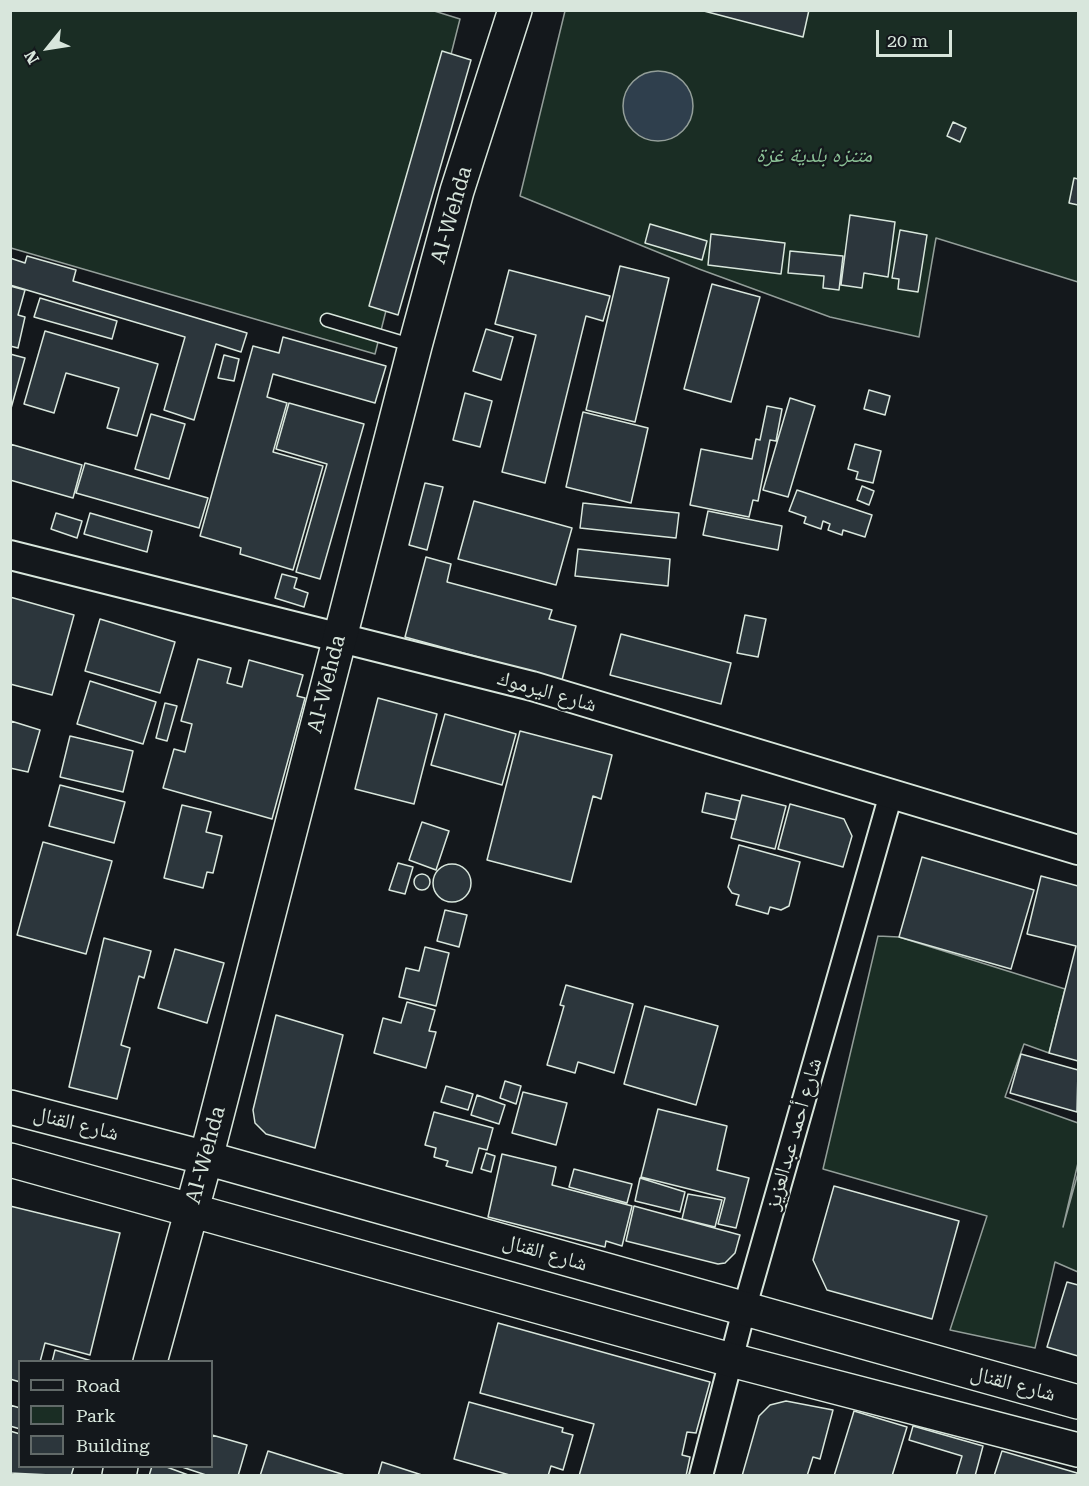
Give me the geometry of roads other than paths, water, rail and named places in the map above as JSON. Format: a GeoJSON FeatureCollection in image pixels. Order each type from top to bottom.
{"type":"FeatureCollection","features":[{"type":"Feature","properties":{"kind":"main road","name":"Al-Wehda"},"geometry":{"type":"LineString","coordinates":[[151,1360],[206,1158],[338,637],[415,346],[457,191],[515,10]]}},
{"type":"Feature","properties":{"kind":"main road","name":"شارع القنال"},"geometry":{"type":"LineString","coordinates":[[10,1107],[206,1158],[1078,1402]]}},
{"type":"Feature","properties":{"kind":"main road"},"geometry":{"type":"LineString","coordinates":[[10,1160],[731,1360],[1078,1450]]}},
{"type":"Feature","properties":{"kind":"street","name":"شارع اليرموك"},"geometry":{"type":"LineString","coordinates":[[10,555],[532,686],[1078,850]]}},
{"type":"Feature","properties":{"kind":"street","name":"شارع أحمد عبدالعزيز"},"geometry":{"type":"LineString","coordinates":[[701,1476],[744,1310],[891,794]]}},
{"type":"Feature","properties":{"kind":"lane"},"geometry":{"type":"LineString","coordinates":[[327,320],[415,346]]}},
{"type":"Feature","properties":{"kind":"water"},"geometry":{"type":"Polygon","coordinates":[[[658,71],[671,74],[683,81],[690,93],[693,106],[690,119],[683,131],[671,138],[658,141],[645,138],[633,131],[626,119],[623,106],[626,93],[633,81],[645,74],[658,71]]]}},
{"type":"Feature","properties":{"kind":"park label","name":"متنزه بلدية غزة"},"geometry":{"type":"Point","coordinates":[814,156]}}]}
